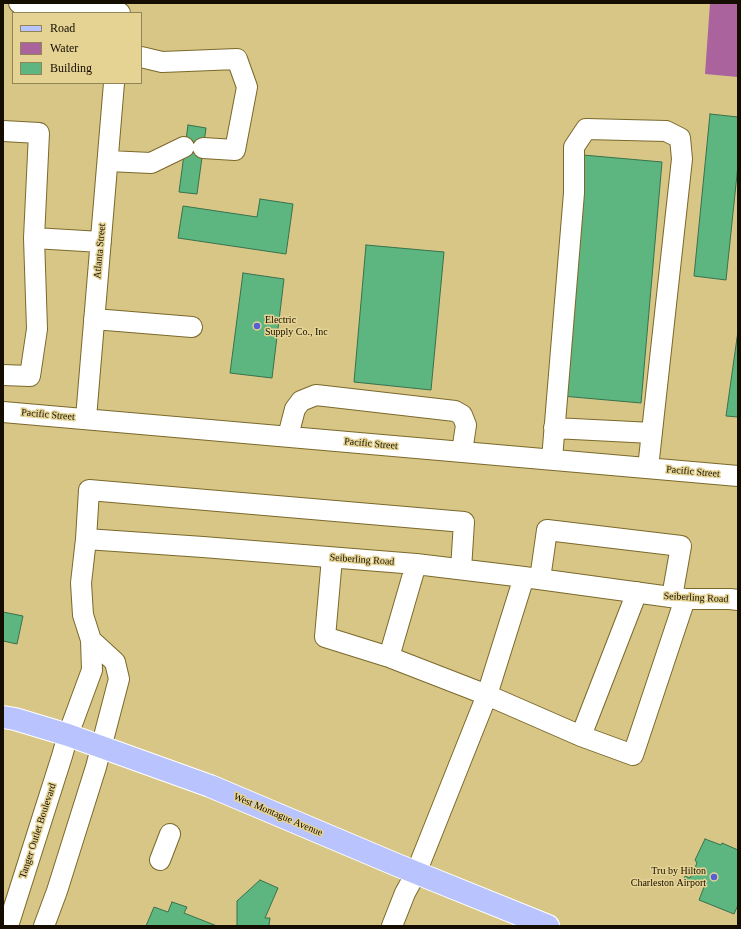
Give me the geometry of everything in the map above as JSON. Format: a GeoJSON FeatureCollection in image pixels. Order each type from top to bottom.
{"type":"FeatureCollection","features":[{"type":"Feature","properties":{"kind":"main road","name":"West Montague Avenue"},"geometry":{"type":"LineString","coordinates":[[3,717],[102,746],[213,788],[416,873],[548,926]]}},
{"type":"Feature","properties":{"kind":"street"},"geometry":{"type":"LineString","coordinates":[[19,3],[110,12]]}},
{"type":"Feature","properties":{"kind":"street"},"geometry":{"type":"LineString","coordinates":[[142,57],[162,62],[237,59],[247,87],[235,150],[203,148]]}},
{"type":"Feature","properties":{"kind":"street","name":"Atlanta Street"},"geometry":{"type":"LineString","coordinates":[[86,418],[114,84]]}},
{"type":"Feature","properties":{"kind":"street"},"geometry":{"type":"LineString","coordinates":[[552,460],[574,193],[574,147],[586,129],[666,131],[680,138],[682,159],[648,468]]}},
{"type":"Feature","properties":{"kind":"street"},"geometry":{"type":"LineString","coordinates":[[3,131],[39,133],[34,238],[37,329],[30,376],[3,375]]}},
{"type":"Feature","properties":{"kind":"street"},"geometry":{"type":"LineString","coordinates":[[108,161],[151,163],[184,147]]}},
{"type":"Feature","properties":{"kind":"street"},"geometry":{"type":"LineString","coordinates":[[34,238],[101,242]]}},
{"type":"Feature","properties":{"kind":"street"},"geometry":{"type":"LineString","coordinates":[[94,319],[192,327]]}},
{"type":"Feature","properties":{"kind":"street"},"geometry":{"type":"LineString","coordinates":[[288,436],[295,409],[301,401],[316,395],[455,411],[462,415],[466,425],[462,452]]}},
{"type":"Feature","properties":{"kind":"street","name":"Pacific Street"},"geometry":{"type":"LineString","coordinates":[[3,412],[86,418],[738,476]]}},
{"type":"Feature","properties":{"kind":"street"},"geometry":{"type":"LineString","coordinates":[[554,428],[652,433]]}},
{"type":"Feature","properties":{"kind":"street"},"geometry":{"type":"LineString","coordinates":[[68,735],[92,670],[91,640],[84,615],[81,583],[86,539],[89,490],[464,522],[461,569]]}},
{"type":"Feature","properties":{"kind":"street"},"geometry":{"type":"LineString","coordinates":[[332,558],[325,637],[389,657],[487,695],[581,736],[633,756],[678,598],[681,546],[547,530],[532,578],[487,695],[416,873],[405,893],[392,926]]}},
{"type":"Feature","properties":{"kind":"street","name":"Seiberling Road"},"geometry":{"type":"LineString","coordinates":[[86,539],[416,564],[678,598],[738,600]]}},
{"type":"Feature","properties":{"kind":"street"},"geometry":{"type":"LineString","coordinates":[[389,657],[416,564]]}},
{"type":"Feature","properties":{"kind":"street"},"geometry":{"type":"LineString","coordinates":[[581,736],[637,592]]}},
{"type":"Feature","properties":{"kind":"street"},"geometry":{"type":"LineString","coordinates":[[44,926],[57,891],[102,746],[119,679],[115,662],[91,640]]}},
{"type":"Feature","properties":{"kind":"street","name":"Tanger Outlet Boulevard"},"geometry":{"type":"LineString","coordinates":[[8,926],[68,735]]}},
{"type":"Feature","properties":{"kind":"street"},"geometry":{"type":"LineString","coordinates":[[160,860],[170,834]]}},
{"type":"Feature","properties":{"kind":"water"},"geometry":{"type":"Polygon","coordinates":[[[710,3],[738,3],[738,77],[705,74],[710,3]]]}},
{"type":"Feature","properties":{"kind":"building"},"geometry":{"type":"Polygon","coordinates":[[[710,114],[738,117],[738,165],[726,280],[694,276],[710,114]]]}},
{"type":"Feature","properties":{"kind":"building"},"geometry":{"type":"Polygon","coordinates":[[[188,125],[206,128],[197,194],[179,192],[188,125]]]}},
{"type":"Feature","properties":{"kind":"building"},"geometry":{"type":"Polygon","coordinates":[[[583,155],[662,162],[641,403],[562,396],[583,155]]]}},
{"type":"Feature","properties":{"kind":"building"},"geometry":{"type":"Polygon","coordinates":[[[260,199],[293,204],[286,254],[178,238],[183,206],[257,217],[260,199]]]}},
{"type":"Feature","properties":{"kind":"building"},"geometry":{"type":"Polygon","coordinates":[[[366,245],[444,252],[431,390],[354,382],[366,245]]]}},
{"type":"Feature","properties":{"kind":"building","name":"Electric Supply Co., Inc"},"geometry":{"type":"Polygon","coordinates":[[[243,273],[284,279],[272,378],[230,373],[243,273]]]}},
{"type":"Feature","properties":{"kind":"building"},"geometry":{"type":"Polygon","coordinates":[[[738,331],[738,417],[726,416],[738,331]]]}},
{"type":"Feature","properties":{"kind":"building"},"geometry":{"type":"Polygon","coordinates":[[[3,612],[23,616],[17,644],[3,641],[3,612]]]}},
{"type":"Feature","properties":{"kind":"building","name":"Tru by Hilton Charleston Airport"},"geometry":{"type":"Polygon","coordinates":[[[705,839],[721,845],[722,843],[738,850],[738,905],[734,914],[699,900],[704,887],[684,879],[685,876],[690,878],[697,863],[695,860],[705,839]]]}},
{"type":"Feature","properties":{"kind":"building"},"geometry":{"type":"Polygon","coordinates":[[[260,880],[278,888],[265,918],[270,918],[269,925],[271,926],[237,926],[237,901],[260,880]]]}},
{"type":"Feature","properties":{"kind":"building"},"geometry":{"type":"Polygon","coordinates":[[[172,902],[187,907],[184,913],[217,926],[146,926],[154,907],[168,912],[172,902]]]}},
{"type":"Feature","properties":{"kind":"place","name":"Electric Supply Co., Inc"},"geometry":{"type":"Point","coordinates":[257,326]}},
{"type":"Feature","properties":{"kind":"place","name":"Tru by Hilton Charleston Airport"},"geometry":{"type":"Point","coordinates":[714,877]}}]}
